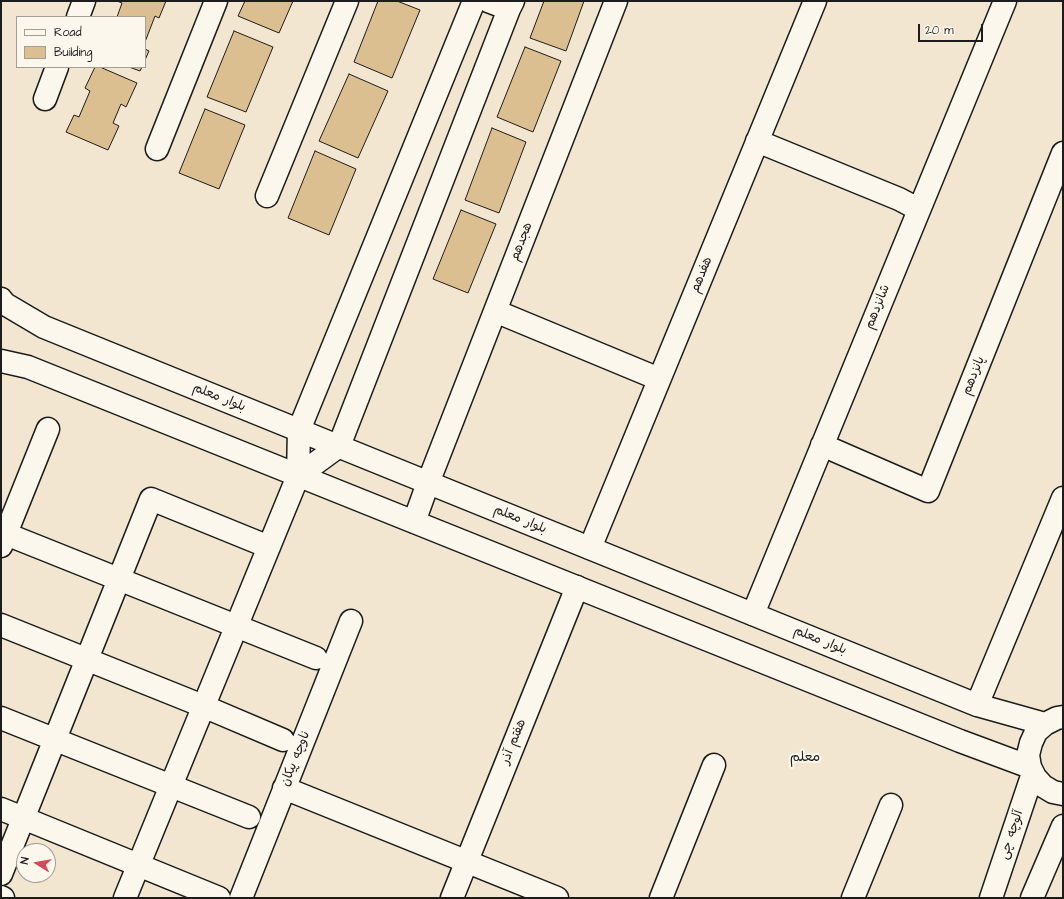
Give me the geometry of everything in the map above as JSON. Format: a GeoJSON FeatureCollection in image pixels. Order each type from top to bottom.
{"type":"FeatureCollection","features":[{"type":"Feature","properties":{"kind":"street"},"geometry":{"type":"LineString","coordinates":[[78,16],[84,1]]}},
{"type":"Feature","properties":{"kind":"street"},"geometry":{"type":"LineString","coordinates":[[157,149],[216,1]]}},
{"type":"Feature","properties":{"kind":"street"},"geometry":{"type":"LineString","coordinates":[[267,196],[348,1]]}},
{"type":"Feature","properties":{"kind":"street"},"geometry":{"type":"LineString","coordinates":[[125,898],[298,476],[299,430],[474,1]]}},
{"type":"Feature","properties":{"kind":"street"},"geometry":{"type":"LineString","coordinates":[[298,476],[339,446],[511,4],[488,1]]}},
{"type":"Feature","properties":{"kind":"street","name":"هجدهم"},"geometry":{"type":"LineString","coordinates":[[414,522],[616,1]]}},
{"type":"Feature","properties":{"kind":"street","name":"هفدهم"},"geometry":{"type":"LineString","coordinates":[[590,548],[815,1]]}},
{"type":"Feature","properties":{"kind":"street","name":"شانزدهم"},"geometry":{"type":"LineString","coordinates":[[753,614],[1004,1]]}},
{"type":"Feature","properties":{"kind":"street"},"geometry":{"type":"LineString","coordinates":[[45,99],[58,68]]}},
{"type":"Feature","properties":{"kind":"street"},"geometry":{"type":"LineString","coordinates":[[757,141],[900,199],[918,209]]}},
{"type":"Feature","properties":{"kind":"street","name":"پانزدهم"},"geometry":{"type":"LineString","coordinates":[[822,445],[928,491],[1063,153]]}},
{"type":"Feature","properties":{"kind":"street","name":"بلوار معلم"},"geometry":{"type":"LineString","coordinates":[[1,299],[5,304],[44,327],[977,705],[1054,720]]}},
{"type":"Feature","properties":{"kind":"street"},"geometry":{"type":"LineString","coordinates":[[495,311],[659,379]]}},
{"type":"Feature","properties":{"kind":"street"},"geometry":{"type":"LineString","coordinates":[[1,361],[28,367],[960,741],[1031,770],[1035,778],[1043,786],[1053,792],[1063,794]]}},
{"type":"Feature","properties":{"kind":"street"},"geometry":{"type":"LineString","coordinates":[[48,429],[4,541],[119,579],[316,658]]}},
{"type":"Feature","properties":{"kind":"street"},"geometry":{"type":"LineString","coordinates":[[977,705],[1063,498]]}},
{"type":"Feature","properties":{"kind":"street"},"geometry":{"type":"LineString","coordinates":[[1,874],[151,499],[269,547]]}},
{"type":"Feature","properties":{"kind":"street","name":"هفتم آذر"},"geometry":{"type":"LineString","coordinates":[[452,898],[577,587]]}},
{"type":"Feature","properties":{"kind":"street","name":"ناوچه پیکان"},"geometry":{"type":"LineString","coordinates":[[241,898],[351,621]]}},
{"type":"Feature","properties":{"kind":"street"},"geometry":{"type":"LineString","coordinates":[[1,624],[204,706],[283,740]]}},
{"type":"Feature","properties":{"kind":"street"},"geometry":{"type":"LineString","coordinates":[[1,718],[249,817]]}},
{"type":"Feature","properties":{"kind":"street","name":"آلوچه چی"},"geometry":{"type":"LineString","coordinates":[[991,898],[1031,770],[1028,755],[1031,742],[1036,732],[1054,720]]}},
{"type":"Feature","properties":{"kind":"street"},"geometry":{"type":"LineString","coordinates":[[661,898],[714,765]]}},
{"type":"Feature","properties":{"kind":"street"},"geometry":{"type":"LineString","coordinates":[[284,788],[557,898]]}},
{"type":"Feature","properties":{"kind":"street"},"geometry":{"type":"LineString","coordinates":[[853,898],[891,804]]}},
{"type":"Feature","properties":{"kind":"street"},"geometry":{"type":"LineString","coordinates":[[1,810],[219,898]]}},
{"type":"Feature","properties":{"kind":"street"},"geometry":{"type":"LineString","coordinates":[[1032,898],[1063,826]]}},
{"type":"Feature","properties":{"kind":"building"},"geometry":{"type":"Polygon","coordinates":[[[117,1],[166,1],[159,18],[155,16],[146,39],[146,16],[117,16],[122,3],[117,1]]]}},
{"type":"Feature","properties":{"kind":"building"},"geometry":{"type":"Polygon","coordinates":[[[245,1],[293,1],[279,33],[238,16],[245,1]]]}},
{"type":"Feature","properties":{"kind":"building"},"geometry":{"type":"Polygon","coordinates":[[[378,1],[397,1],[420,10],[392,78],[354,62],[378,1]]]}},
{"type":"Feature","properties":{"kind":"building"},"geometry":{"type":"Polygon","coordinates":[[[544,1],[584,1],[566,51],[530,38],[544,1]]]}},
{"type":"Feature","properties":{"kind":"building"},"geometry":{"type":"Polygon","coordinates":[[[234,31],[273,47],[246,112],[207,97],[234,31]]]}},
{"type":"Feature","properties":{"kind":"building"},"geometry":{"type":"Polygon","coordinates":[[[525,47],[561,61],[533,132],[497,117],[525,47]]]}},
{"type":"Feature","properties":{"kind":"building"},"geometry":{"type":"Polygon","coordinates":[[[146,50],[149,51],[146,58],[146,50]]]}},
{"type":"Feature","properties":{"kind":"building"},"geometry":{"type":"Polygon","coordinates":[[[95,68],[102,68],[137,83],[126,107],[121,104],[113,123],[119,126],[108,150],[66,132],[74,115],[79,117],[90,91],[85,88],[95,68]]]}},
{"type":"Feature","properties":{"kind":"building"},"geometry":{"type":"Polygon","coordinates":[[[132,68],[142,68],[140,71],[132,68]]]}},
{"type":"Feature","properties":{"kind":"building"},"geometry":{"type":"Polygon","coordinates":[[[349,74],[388,91],[358,158],[319,141],[349,74]]]}},
{"type":"Feature","properties":{"kind":"building"},"geometry":{"type":"Polygon","coordinates":[[[205,109],[245,125],[219,189],[179,173],[205,109]]]}},
{"type":"Feature","properties":{"kind":"building"},"geometry":{"type":"Polygon","coordinates":[[[492,128],[526,142],[499,213],[465,200],[492,128]]]}},
{"type":"Feature","properties":{"kind":"building"},"geometry":{"type":"Polygon","coordinates":[[[315,151],[356,169],[329,235],[288,218],[315,151]]]}},
{"type":"Feature","properties":{"kind":"building"},"geometry":{"type":"Polygon","coordinates":[[[461,210],[496,224],[468,293],[433,279],[461,210]]]}},
{"type":"Feature","properties":{"kind":"district","name":"معلم"},"geometry":{"type":"Point","coordinates":[805,758]}}]}
